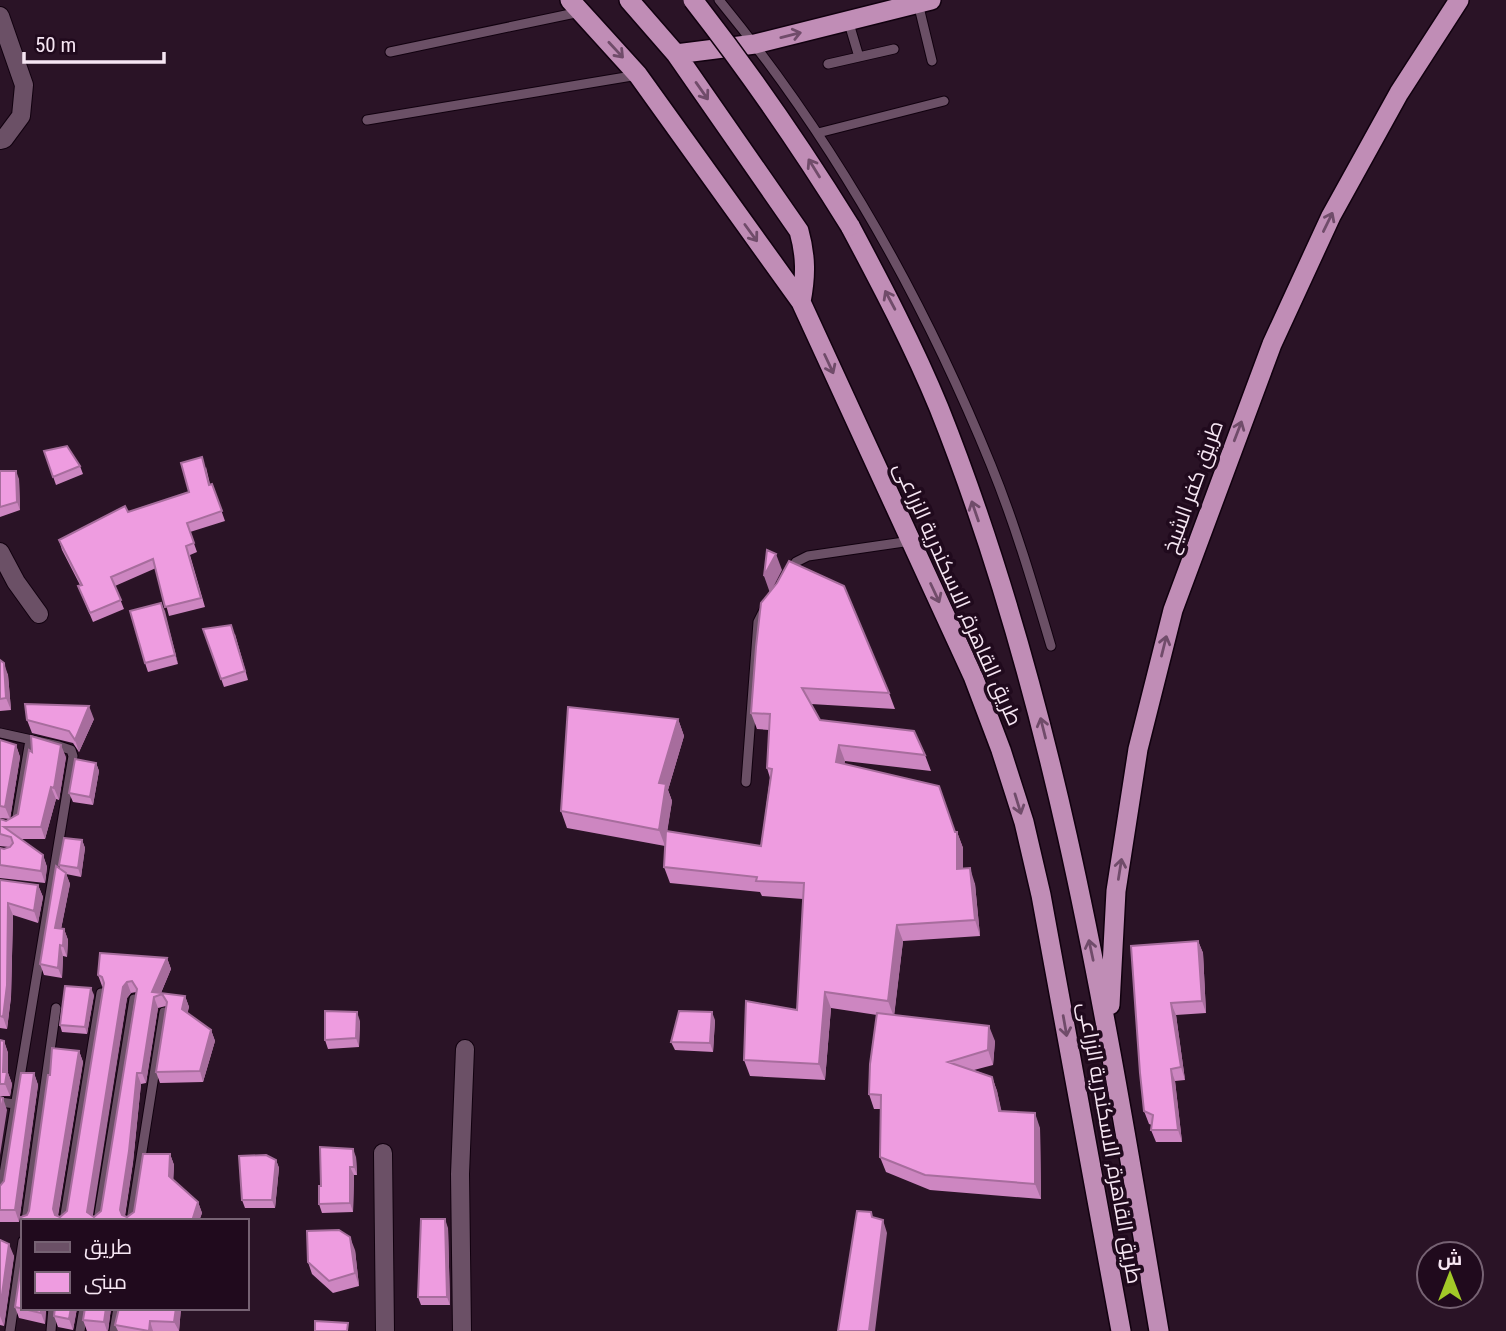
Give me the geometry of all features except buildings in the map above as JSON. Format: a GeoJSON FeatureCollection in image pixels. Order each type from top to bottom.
{"type":"FeatureCollection","features":[{"type":"Feature","properties":{"kind":"highway"},"geometry":{"type":"LineString","coordinates":[[629,0],[676,54],[799,231],[805,266],[801,302]]}},
{"type":"Feature","properties":{"kind":"highway","name":"طريق القاهرة, الاسكندرية الزراعى"},"geometry":{"type":"LineString","coordinates":[[692,0],[745,66],[850,226],[898,316],[939,409],[1007,604],[1037,704],[1062,807],[1109,1034],[1159,1331]]}},
{"type":"Feature","properties":{"kind":"highway","name":"طريق كفر الشيخ"},"geometry":{"type":"LineString","coordinates":[[1109,1034],[1116,891],[1136,762],[1173,610],[1272,344],[1320,239],[1399,93],[1459,0]]}},
{"type":"Feature","properties":{"kind":"highway"},"geometry":{"type":"LineString","coordinates":[[676,54],[755,44],[924,1]]}},
{"type":"Feature","properties":{"kind":"highway","name":"طريق القاهرة, الاسكندرية الزراعى"},"geometry":{"type":"LineString","coordinates":[[575,6],[638,75],[801,302],[973,676],[1024,822],[1041,895],[1121,1331]]}},
{"type":"Feature","properties":{"kind":"street"},"geometry":{"type":"LineString","coordinates":[[0,16],[24,85],[21,116],[4,139],[0,140]]}},
{"type":"Feature","properties":{"kind":"street"},"geometry":{"type":"LineString","coordinates":[[0,552],[16,582],[39,614]]}},
{"type":"Feature","properties":{"kind":"street"},"geometry":{"type":"LineString","coordinates":[[462,1331],[460,1174],[465,1049]]}},
{"type":"Feature","properties":{"kind":"street"},"geometry":{"type":"LineString","coordinates":[[383,1153],[385,1331]]}},
{"type":"Feature","properties":{"kind":"lane"},"geometry":{"type":"LineString","coordinates":[[719,0],[755,44],[818,133],[868,213],[914,296],[955,380],[992,467],[1051,646]]}},
{"type":"Feature","properties":{"kind":"lane"},"geometry":{"type":"LineString","coordinates":[[924,1],[932,61]]}},
{"type":"Feature","properties":{"kind":"lane"},"geometry":{"type":"LineString","coordinates":[[390,52],[575,6]]}},
{"type":"Feature","properties":{"kind":"lane"},"geometry":{"type":"LineString","coordinates":[[848,20],[859,57]]}},
{"type":"Feature","properties":{"kind":"lane"},"geometry":{"type":"LineString","coordinates":[[828,64],[894,49]]}},
{"type":"Feature","properties":{"kind":"lane"},"geometry":{"type":"LineString","coordinates":[[368,120],[638,75]]}},
{"type":"Feature","properties":{"kind":"lane"},"geometry":{"type":"LineString","coordinates":[[818,133],[944,101]]}},
{"type":"Feature","properties":{"kind":"lane"},"geometry":{"type":"LineString","coordinates":[[788,575],[796,562],[808,556],[911,541]]}},
{"type":"Feature","properties":{"kind":"lane"},"geometry":{"type":"LineString","coordinates":[[746,782],[758,622],[761,612],[769,603]]}},
{"type":"Feature","properties":{"kind":"lane"},"geometry":{"type":"LineString","coordinates":[[0,733],[59,746],[71,750],[73,756],[1,1192]]}},
{"type":"Feature","properties":{"kind":"lane"},"geometry":{"type":"LineString","coordinates":[[0,824],[11,826],[16,823],[30,740]]}},
{"type":"Feature","properties":{"kind":"lane"},"geometry":{"type":"LineString","coordinates":[[38,889],[51,891]]}},
{"type":"Feature","properties":{"kind":"lane"},"geometry":{"type":"LineString","coordinates":[[65,1219],[101,993]]}},
{"type":"Feature","properties":{"kind":"lane"},"geometry":{"type":"LineString","coordinates":[[98,1219],[134,999]]}},
{"type":"Feature","properties":{"kind":"lane"},"geometry":{"type":"LineString","coordinates":[[26,1219],[56,1008]]}},
{"type":"Feature","properties":{"kind":"lane"},"geometry":{"type":"LineString","coordinates":[[131,1219],[164,1012]]}},
{"type":"Feature","properties":{"kind":"lane"},"geometry":{"type":"LineString","coordinates":[[0,1102],[15,1104]]}},
{"type":"Feature","properties":{"kind":"lane"},"geometry":{"type":"LineString","coordinates":[[10,1331],[21,1255]]}},
{"type":"Feature","properties":{"kind":"lane"},"geometry":{"type":"LineString","coordinates":[[51,1331],[53,1310]]}},
{"type":"Feature","properties":{"kind":"lane"},"geometry":{"type":"LineString","coordinates":[[80,1331],[84,1310]]}},
{"type":"Feature","properties":{"kind":"lane"},"geometry":{"type":"LineString","coordinates":[[114,1331],[118,1310]]}}]}
